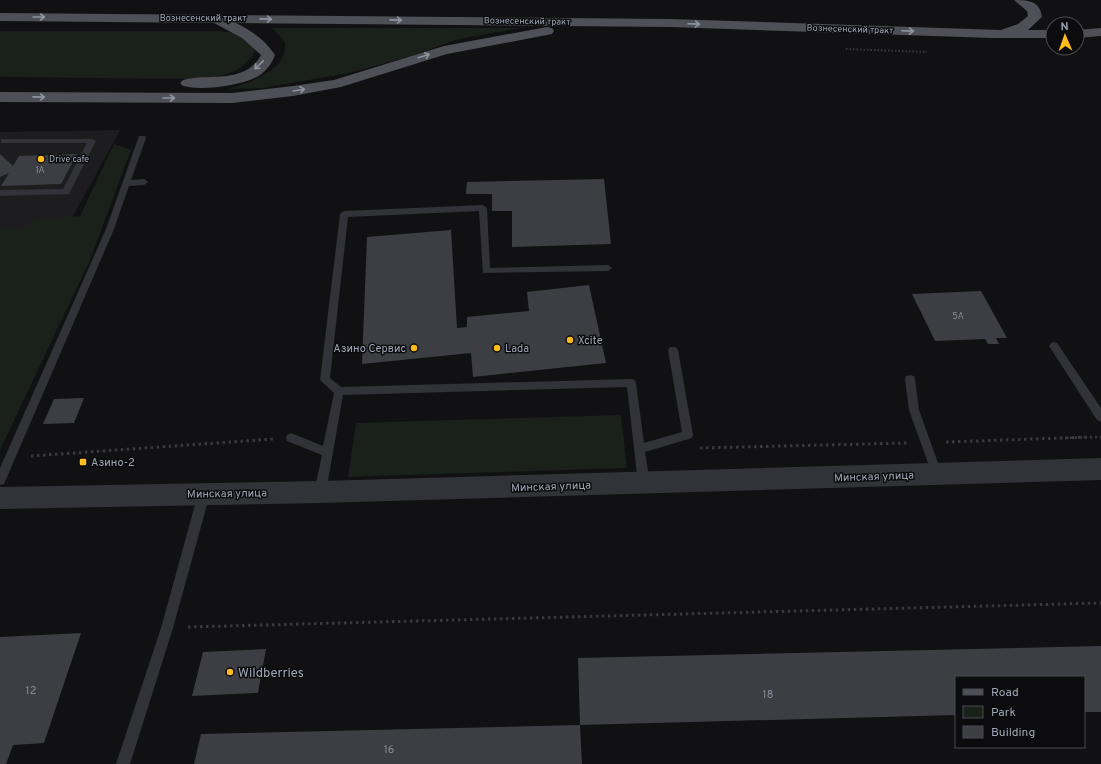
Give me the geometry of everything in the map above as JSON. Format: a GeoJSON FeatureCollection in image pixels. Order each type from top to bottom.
{"type":"FeatureCollection","features":[{"type":"Feature","properties":{"kind":"main road"},"geometry":{"type":"LineString","coordinates":[[992,34],[1023,27],[1035,18],[1034,10],[1021,0]]}},
{"type":"Feature","properties":{"kind":"main road","name":"Вознесенский тракт"},"geometry":{"type":"LineString","coordinates":[[0,17],[670,23],[992,34],[1045,34]]}},
{"type":"Feature","properties":{"kind":"main road"},"geometry":{"type":"LineString","coordinates":[[170,83],[216,83],[241,78],[261,67],[268,55],[259,43],[249,35],[213,18]]}},
{"type":"Feature","properties":{"kind":"main road"},"geometry":{"type":"LineString","coordinates":[[0,97],[232,98],[336,84],[444,50],[553,30],[670,23]]}},
{"type":"Feature","properties":{"kind":"main road"},"geometry":{"type":"LineString","coordinates":[[1085,33],[1101,32]]}},
{"type":"Feature","properties":{"kind":"street","name":"Минская улица"},"geometry":{"type":"LineString","coordinates":[[0,498],[320,492],[1101,469]]}},
{"type":"Feature","properties":{"kind":"lane"},"geometry":{"type":"LineString","coordinates":[[0,480],[110,230],[142,138]]}},
{"type":"Feature","properties":{"kind":"lane"},"geometry":{"type":"LineString","coordinates":[[0,193],[66,192],[92,140],[1,143]]}},
{"type":"Feature","properties":{"kind":"lane"},"geometry":{"type":"LineString","coordinates":[[126,183],[144,182]]}},
{"type":"Feature","properties":{"kind":"lane"},"geometry":{"type":"LineString","coordinates":[[608,268],[486,271],[483,208],[344,214],[325,380],[339,390],[631,383],[644,483]]}},
{"type":"Feature","properties":{"kind":"lane"},"geometry":{"type":"LineString","coordinates":[[1054,346],[1101,417]]}},
{"type":"Feature","properties":{"kind":"lane"},"geometry":{"type":"LineString","coordinates":[[639,450],[688,435],[673,350]]}},
{"type":"Feature","properties":{"kind":"lane"},"geometry":{"type":"LineString","coordinates":[[910,379],[914,410],[937,474]]}},
{"type":"Feature","properties":{"kind":"lane"},"geometry":{"type":"LineString","coordinates":[[320,492],[339,390]]}},
{"type":"Feature","properties":{"kind":"lane"},"geometry":{"type":"LineString","coordinates":[[291,438],[328,452]]}},
{"type":"Feature","properties":{"kind":"lane"},"geometry":{"type":"LineString","coordinates":[[123,764],[167,628],[204,494]]}},
{"type":"Feature","properties":{"kind":"path"},"geometry":{"type":"LineString","coordinates":[[839,48],[931,52]]}},
{"type":"Feature","properties":{"kind":"path"},"geometry":{"type":"LineString","coordinates":[[695,448],[1101,437]]}},
{"type":"Feature","properties":{"kind":"path"},"geometry":{"type":"LineString","coordinates":[[10,457],[291,438]]}},
{"type":"Feature","properties":{"kind":"path"},"geometry":{"type":"LineString","coordinates":[[167,628],[1101,603]]}},
{"type":"Feature","properties":{"kind":"shaded area"},"geometry":{"type":"Polygon","coordinates":[[[120,130],[65,231],[0,233],[0,132],[120,130]]]}},
{"type":"Feature","properties":{"kind":"green space"},"geometry":{"type":"Polygon","coordinates":[[[272,28],[520,28],[459,39],[411,56],[349,73],[262,88],[227,89],[242,85],[260,77],[281,61],[284,53],[285,42],[272,28]]]}},
{"type":"Feature","properties":{"kind":"green space"},"geometry":{"type":"Polygon","coordinates":[[[0,31],[217,31],[240,33],[255,43],[254,54],[242,66],[229,73],[207,78],[0,77],[0,31]]]}},
{"type":"Feature","properties":{"kind":"green space"},"geometry":{"type":"Polygon","coordinates":[[[114,144],[131,150],[90,260],[0,450],[0,229],[26,229],[31,220],[80,216],[114,144]]]}},
{"type":"Feature","properties":{"kind":"green space"},"geometry":{"type":"Polygon","coordinates":[[[621,415],[627,468],[348,477],[356,423],[621,415]]]}},
{"type":"Feature","properties":{"kind":"building"},"geometry":{"type":"Polygon","coordinates":[[[0,154],[13,166],[19,156],[77,154],[61,184],[1,186],[9,173],[0,177],[0,154]]]}},
{"type":"Feature","properties":{"kind":"building"},"geometry":{"type":"Polygon","coordinates":[[[604,179],[611,244],[512,247],[512,211],[492,211],[492,194],[466,194],[467,182],[604,179]]]}},
{"type":"Feature","properties":{"kind":"building"},"geometry":{"type":"Polygon","coordinates":[[[451,230],[457,328],[467,327],[467,317],[529,311],[527,292],[589,285],[606,363],[473,377],[471,353],[362,364],[367,237],[451,230]]]}},
{"type":"Feature","properties":{"kind":"building"},"geometry":{"type":"Polygon","coordinates":[[[981,291],[1007,338],[996,338],[999,344],[988,344],[985,339],[935,341],[912,294],[981,291]]]}},
{"type":"Feature","properties":{"kind":"building"},"geometry":{"type":"Polygon","coordinates":[[[84,398],[74,423],[43,424],[54,399],[84,398]]]}},
{"type":"Feature","properties":{"kind":"building"},"geometry":{"type":"Polygon","coordinates":[[[81,633],[44,743],[13,745],[6,764],[0,764],[0,637],[81,633]]]}},
{"type":"Feature","properties":{"kind":"building"},"geometry":{"type":"Polygon","coordinates":[[[1101,646],[1101,712],[1085,712],[1085,676],[955,676],[955,715],[580,725],[578,658],[1101,646]]]}},
{"type":"Feature","properties":{"kind":"building"},"geometry":{"type":"Polygon","coordinates":[[[266,649],[258,693],[192,696],[203,652],[266,649]]]}},
{"type":"Feature","properties":{"kind":"building"},"geometry":{"type":"Polygon","coordinates":[[[580,725],[582,764],[194,764],[201,734],[580,725]]]}},
{"type":"Feature","properties":{"kind":"place","name":"Drive cafe"},"geometry":{"type":"Point","coordinates":[41,159]}},
{"type":"Feature","properties":{"kind":"place","name":"Xcite"},"geometry":{"type":"Point","coordinates":[570,340]}},
{"type":"Feature","properties":{"kind":"place","name":"Азино Сервис"},"geometry":{"type":"Point","coordinates":[414,348]}},
{"type":"Feature","properties":{"kind":"place","name":"Lada"},"geometry":{"type":"Point","coordinates":[497,348]}},
{"type":"Feature","properties":{"kind":"place","name":"Азино-2"},"geometry":{"type":"Point","coordinates":[83,462]}},
{"type":"Feature","properties":{"kind":"place","name":"Wildberries"},"geometry":{"type":"Point","coordinates":[230,672]}}]}
